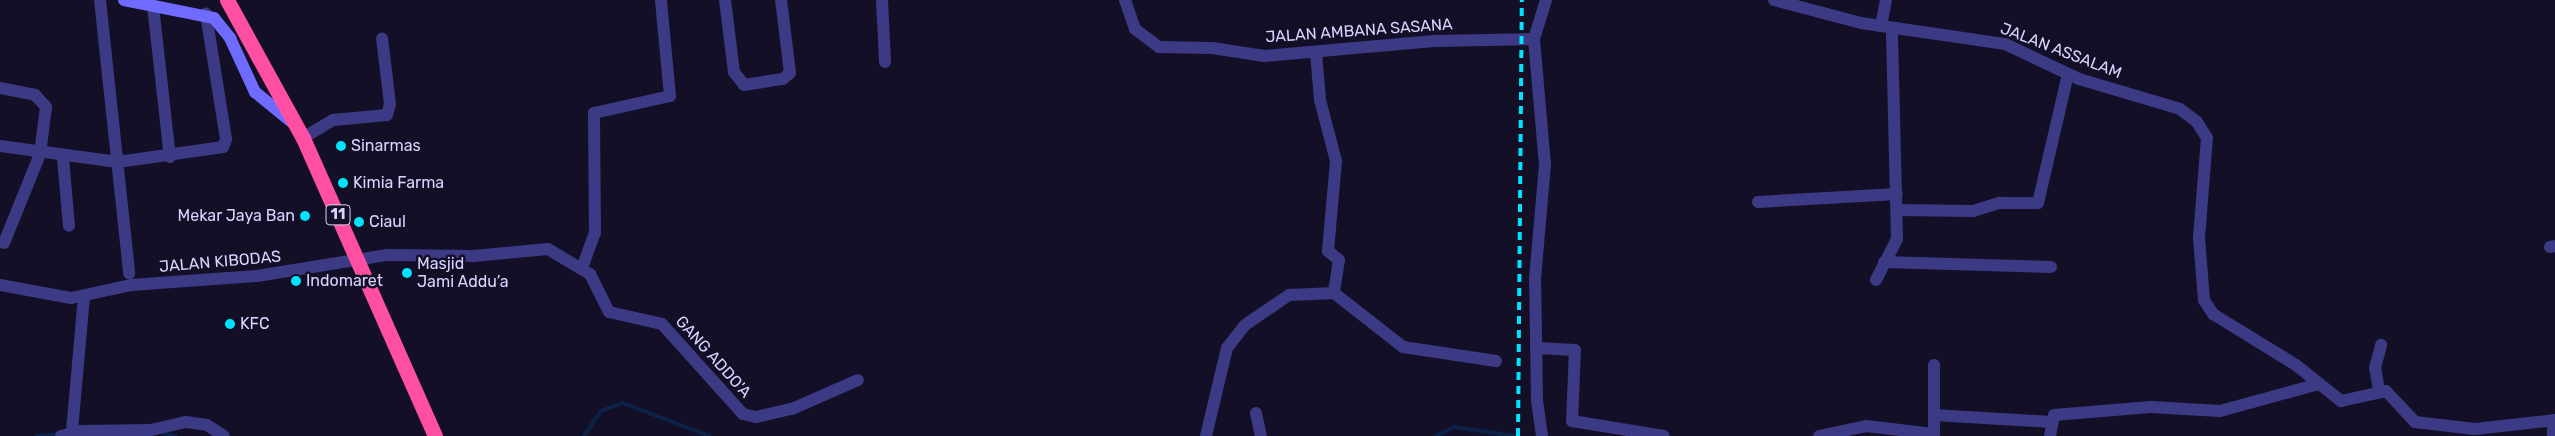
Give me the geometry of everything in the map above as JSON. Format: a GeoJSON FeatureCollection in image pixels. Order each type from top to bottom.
{"type":"FeatureCollection","features":[{"type":"Feature","properties":{"kind":"highway","name":"11"},"geometry":{"type":"LineString","coordinates":[[227,0],[303,138],[360,258],[435,436]]}},
{"type":"Feature","properties":{"kind":"street"},"geometry":{"type":"LineString","coordinates":[[100,0],[129,273]]}},
{"type":"Feature","properties":{"kind":"street"},"geometry":{"type":"LineString","coordinates":[[124,0],[206,14],[224,29],[255,92],[294,124]]}},
{"type":"Feature","properties":{"kind":"street"},"geometry":{"type":"LineString","coordinates":[[582,268],[595,233],[594,113],[670,96],[661,0]]}},
{"type":"Feature","properties":{"kind":"street"},"geometry":{"type":"LineString","coordinates":[[725,0],[734,72],[744,84],[783,79],[790,73],[781,0]]}},
{"type":"Feature","properties":{"kind":"street"},"geometry":{"type":"LineString","coordinates":[[882,0],[885,62]]}},
{"type":"Feature","properties":{"kind":"street","name":"JALAN AMBANA SASANA"},"geometry":{"type":"LineString","coordinates":[[1125,0],[1130,23],[1159,47],[1212,48],[1264,56],[1316,53],[1434,41],[1534,39]]}},
{"type":"Feature","properties":{"kind":"street"},"geometry":{"type":"LineString","coordinates":[[1542,436],[1539,415],[1536,348],[1535,279],[1545,185],[1534,39],[1546,0]]}},
{"type":"Feature","properties":{"kind":"street","name":"JALAN ASSALAM"},"geometry":{"type":"LineString","coordinates":[[1774,0],[1887,27],[1941,31],[2006,44],[2068,74],[2166,102],[2203,130],[2208,155],[2199,238],[2204,300],[2219,319],[2296,365],[2341,401],[2379,390]]}},
{"type":"Feature","properties":{"kind":"street"},"geometry":{"type":"LineString","coordinates":[[1876,280],[1897,239],[1897,194],[1886,0]]}},
{"type":"Feature","properties":{"kind":"street"},"geometry":{"type":"LineString","coordinates":[[154,6],[170,157]]}},
{"type":"Feature","properties":{"kind":"street"},"geometry":{"type":"LineString","coordinates":[[0,146],[62,158],[118,162],[170,157],[220,148],[226,142],[206,14]]}},
{"type":"Feature","properties":{"kind":"street"},"geometry":{"type":"LineString","coordinates":[[303,138],[333,120],[387,115],[390,104],[382,38]]}},
{"type":"Feature","properties":{"kind":"street"},"geometry":{"type":"LineString","coordinates":[[1316,53],[1320,100],[1336,161],[1328,250],[1339,260],[1334,292]]}},
{"type":"Feature","properties":{"kind":"street"},"geometry":{"type":"LineString","coordinates":[[1897,210],[1973,210],[2000,203],[2039,202],[2068,74]]}},
{"type":"Feature","properties":{"kind":"street"},"geometry":{"type":"LineString","coordinates":[[0,88],[26,92],[45,102],[40,154],[4,243]]}},
{"type":"Feature","properties":{"kind":"street"},"geometry":{"type":"LineString","coordinates":[[62,158],[70,226]]}},
{"type":"Feature","properties":{"kind":"street"},"geometry":{"type":"LineString","coordinates":[[1758,202],[1897,194]]}},
{"type":"Feature","properties":{"kind":"street","name":"GANG ADDO'A"},"geometry":{"type":"LineString","coordinates":[[360,258],[548,249],[582,268],[598,286],[609,312],[662,324],[743,414],[756,416],[792,409],[858,380]]}},
{"type":"Feature","properties":{"kind":"street","name":"JALAN KIBODAS"},"geometry":{"type":"LineString","coordinates":[[0,285],[59,298],[84,297],[131,285],[257,276],[360,258]]}},
{"type":"Feature","properties":{"kind":"street"},"geometry":{"type":"LineString","coordinates":[[1884,262],[2052,267]]}},
{"type":"Feature","properties":{"kind":"street"},"geometry":{"type":"LineString","coordinates":[[1206,436],[1227,348],[1240,330],[1289,296],[1334,292],[1403,347],[1496,361]]}},
{"type":"Feature","properties":{"kind":"street"},"geometry":{"type":"LineString","coordinates":[[84,297],[67,434],[151,430],[193,422],[224,436]]}},
{"type":"Feature","properties":{"kind":"street"},"geometry":{"type":"LineString","coordinates":[[2381,346],[2375,368],[2379,390],[2394,397],[2415,422],[2487,428],[2554,420],[2553,436]]}},
{"type":"Feature","properties":{"kind":"street"},"geometry":{"type":"LineString","coordinates":[[1536,348],[1576,350],[1572,421],[1664,436]]}},
{"type":"Feature","properties":{"kind":"street"},"geometry":{"type":"LineString","coordinates":[[1819,436],[1866,426],[1940,435],[1934,416],[1934,365]]}},
{"type":"Feature","properties":{"kind":"street"},"geometry":{"type":"LineString","coordinates":[[2050,436],[2051,422],[2054,415],[2151,407],[2193,412],[2228,410],[2319,384]]}},
{"type":"Feature","properties":{"kind":"street"},"geometry":{"type":"LineString","coordinates":[[1256,413],[1261,436]]}},
{"type":"Feature","properties":{"kind":"street"},"geometry":{"type":"LineString","coordinates":[[1934,416],[2051,422]]}},
{"type":"Feature","properties":{"kind":"waterway"},"geometry":{"type":"LineString","coordinates":[[584,436],[601,411],[623,403],[709,436]]}},
{"type":"Feature","properties":{"kind":"waterway"},"geometry":{"type":"LineString","coordinates":[[1436,436],[1454,427],[1514,436]]}},
{"type":"Feature","properties":{"kind":"waterway"},"geometry":{"type":"LineString","coordinates":[[162,433],[176,436]]}},
{"type":"Feature","properties":{"kind":"waterway"},"geometry":{"type":"LineString","coordinates":[[37,436],[60,434]]}},
{"type":"Feature","properties":{"kind":"railway"},"geometry":{"type":"LineString","coordinates":[[1518,436],[1522,0]]}},
{"type":"Feature","properties":{"kind":"place","name":"Sinarmas"},"geometry":{"type":"Point","coordinates":[341,146]}},
{"type":"Feature","properties":{"kind":"place","name":"Kimia Farma"},"geometry":{"type":"Point","coordinates":[343,183]}},
{"type":"Feature","properties":{"kind":"place","name":"Mekar Jaya Ban"},"geometry":{"type":"Point","coordinates":[305,216]}},
{"type":"Feature","properties":{"kind":"place","name":"Ciaul"},"geometry":{"type":"Point","coordinates":[359,222]}},
{"type":"Feature","properties":{"kind":"place","name":"Masjid Jami Addu’a"},"geometry":{"type":"Point","coordinates":[407,273]}},
{"type":"Feature","properties":{"kind":"place","name":"Indomaret"},"geometry":{"type":"Point","coordinates":[296,281]}},
{"type":"Feature","properties":{"kind":"place","name":"KFC"},"geometry":{"type":"Point","coordinates":[230,324]}}]}
